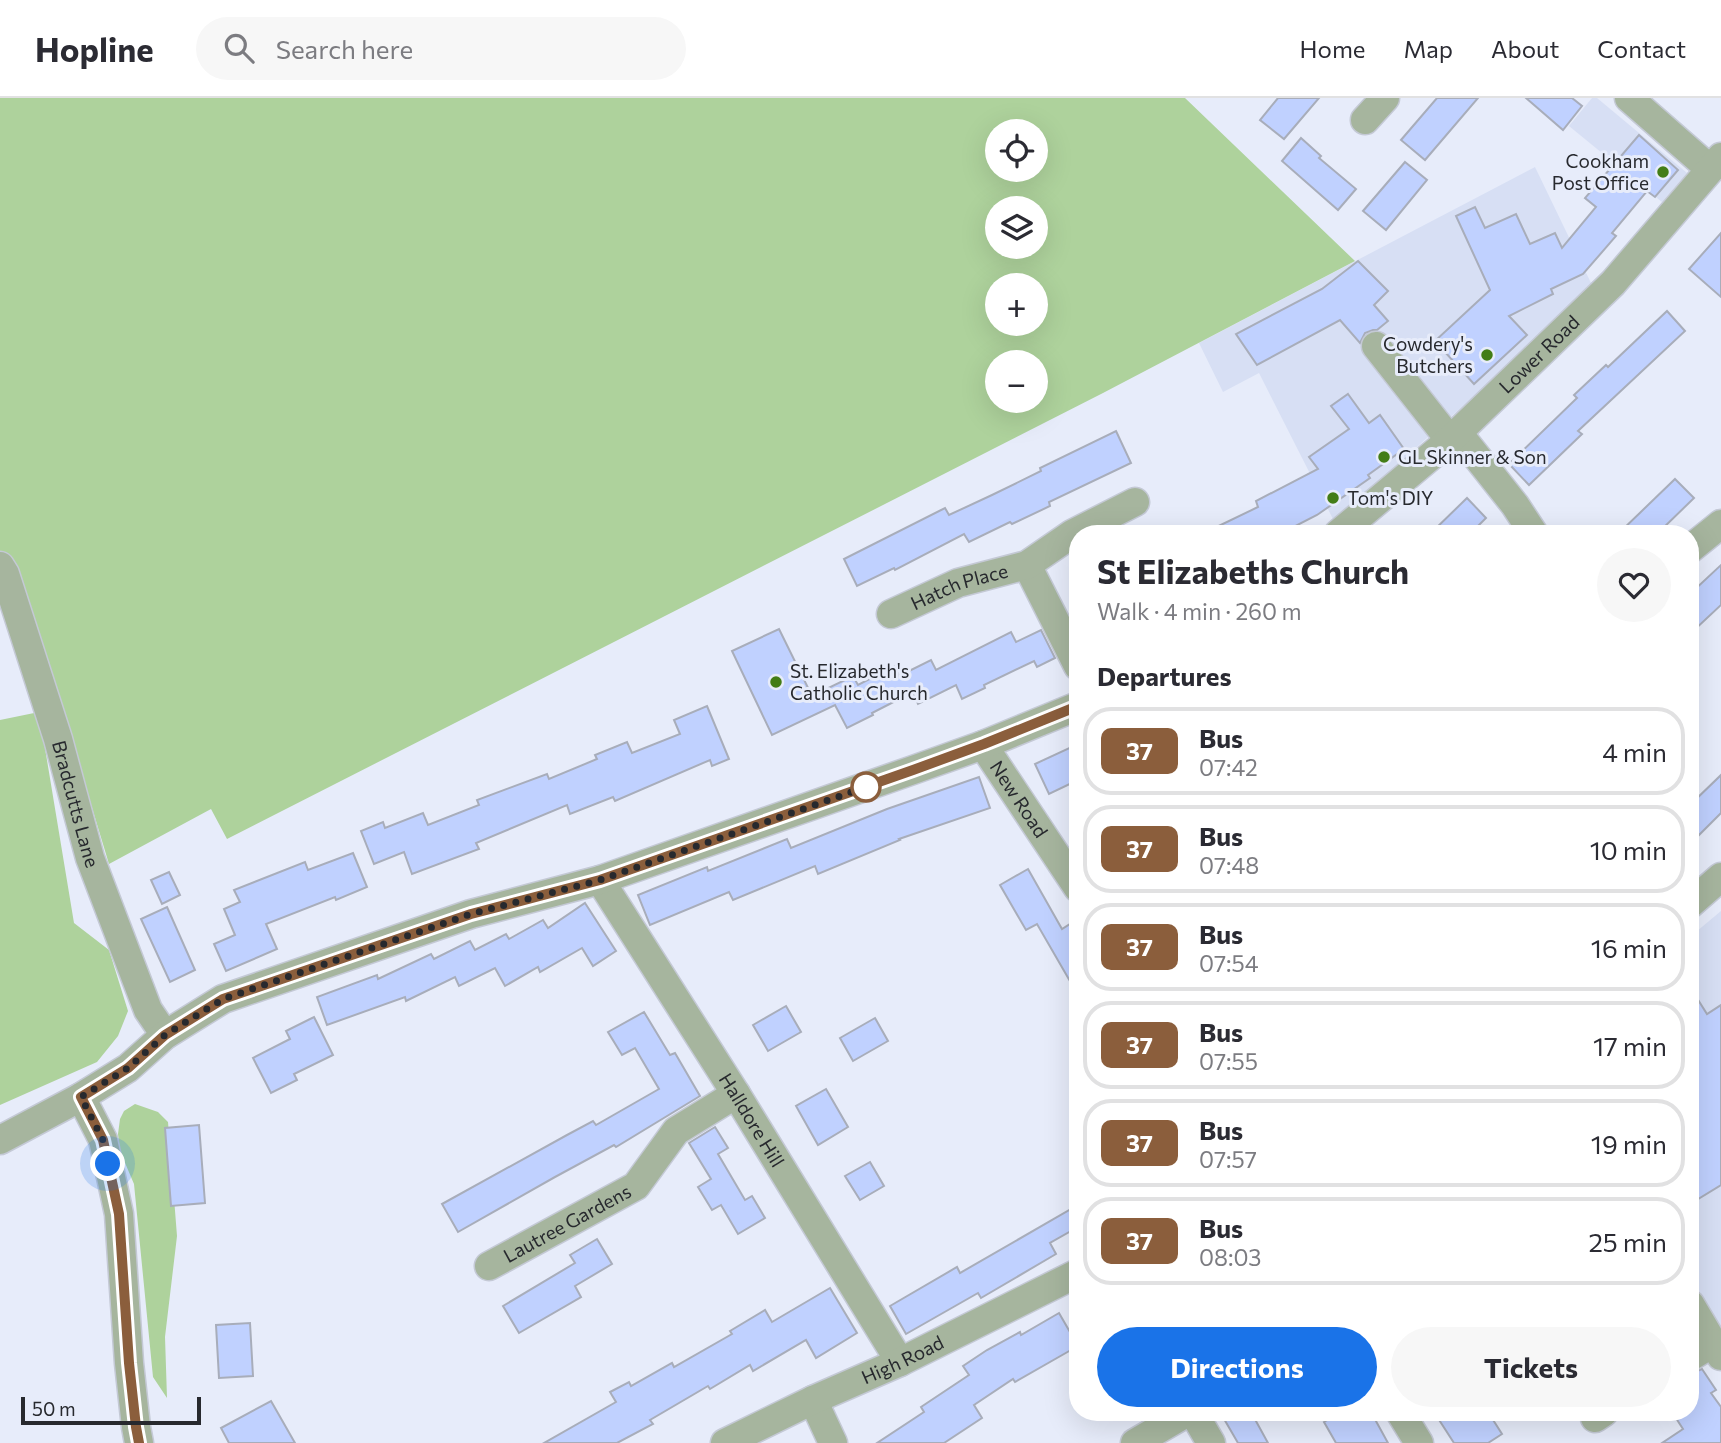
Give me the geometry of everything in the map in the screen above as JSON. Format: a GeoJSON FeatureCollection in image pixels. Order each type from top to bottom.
{"type":"FeatureCollection","features":[{"type":"Feature","properties":{"kind":"street"},"geometry":{"type":"LineString","coordinates":[[1365,120],[1385,98]]}},
{"type":"Feature","properties":{"kind":"street"},"geometry":{"type":"LineString","coordinates":[[1629,98],[1716,163]]}},
{"type":"Feature","properties":{"kind":"street","name":"Lower Road"},"geometry":{"type":"LineString","coordinates":[[1349,525],[1454,437],[1613,283],[1716,163]]}},
{"type":"Feature","properties":{"kind":"street"},"geometry":{"type":"LineString","coordinates":[[1376,346],[1515,505],[1528,525]]}},
{"type":"Feature","properties":{"kind":"street","name":"Hatch Place"},"geometry":{"type":"LineString","coordinates":[[1090,525],[1135,502]]}},
{"type":"Feature","properties":{"kind":"street"},"geometry":{"type":"LineString","coordinates":[[1699,542],[1721,524]]}},
{"type":"Feature","properties":{"kind":"street","name":"Hatch Place"},"geometry":{"type":"LineString","coordinates":[[891,614],[958,583],[1027,565],[1069,536]]}},
{"type":"Feature","properties":{"kind":"street","name":"Hatch Place"},"geometry":{"type":"LineString","coordinates":[[1027,565],[1069,648]]}},
{"type":"Feature","properties":{"kind":"street","name":"Bradcutts Lane"},"geometry":{"type":"LineString","coordinates":[[3,581],[58,739],[90,858],[148,1010],[165,1035]]}},
{"type":"Feature","properties":{"kind":"street"},"geometry":{"type":"LineString","coordinates":[[0,1140],[81,1097],[128,1068],[165,1035],[223,999],[471,914],[600,880],[984,744],[1069,710]]}},
{"type":"Feature","properties":{"kind":"street","name":"New Road"},"geometry":{"type":"LineString","coordinates":[[984,744],[1069,874]]}},
{"type":"Feature","properties":{"kind":"street"},"geometry":{"type":"LineString","coordinates":[[1699,896],[1721,877]]}},
{"type":"Feature","properties":{"kind":"street","name":"Halldore Hill"},"geometry":{"type":"LineString","coordinates":[[600,880],[736,1094],[900,1362]]}},
{"type":"Feature","properties":{"kind":"street","name":"Lautree Gardens"},"geometry":{"type":"LineString","coordinates":[[489,1266],[636,1186],[676,1131],[736,1094]]}},
{"type":"Feature","properties":{"kind":"street"},"geometry":{"type":"LineString","coordinates":[[81,1097],[103,1140],[119,1214],[129,1363],[139,1443]]}},
{"type":"Feature","properties":{"kind":"street","name":"High Road"},"geometry":{"type":"LineString","coordinates":[[725,1443],[900,1362],[1069,1278]]}},
{"type":"Feature","properties":{"kind":"street"},"geometry":{"type":"LineString","coordinates":[[1699,1328],[1708,1352]]}},
{"type":"Feature","properties":{"kind":"street"},"geometry":{"type":"LineString","coordinates":[[813,1400],[833,1443]]}},
{"type":"Feature","properties":{"kind":"street"},"geometry":{"type":"LineString","coordinates":[[1135,1443],[1174,1421]]}},
{"type":"Feature","properties":{"kind":"street"},"geometry":{"type":"LineString","coordinates":[[1196,1421],[1211,1443]]}},
{"type":"Feature","properties":{"kind":"street"},"geometry":{"type":"LineString","coordinates":[[1406,1421],[1419,1443]]}},
{"type":"Feature","properties":{"kind":"shaded area"},"geometry":{"type":"Polygon","coordinates":[[[1592,98],[1597,98],[1687,173],[1662,202],[1569,126],[1592,98]]]}},
{"type":"Feature","properties":{"kind":"shaded area"},"geometry":{"type":"Polygon","coordinates":[[[1535,167],[1591,283],[1537,340],[1334,521],[1259,373],[1223,392],[1199,343],[1535,167]]]}},
{"type":"Feature","properties":{"kind":"shaded area"},"geometry":{"type":"Polygon","coordinates":[[[1721,911],[1721,1329],[1699,1290],[1699,929],[1721,911]]]}},
{"type":"Feature","properties":{"kind":"green space"},"geometry":{"type":"Polygon","coordinates":[[[0,98],[1185,98],[1355,261],[1103,393],[227,839],[211,809],[109,864],[74,748],[0,552],[0,98]]]}},
{"type":"Feature","properties":{"kind":"green space"},"geometry":{"type":"Polygon","coordinates":[[[39,712],[74,923],[109,950],[128,1011],[118,1036],[97,1062],[0,1105],[0,720],[39,712]]]}},
{"type":"Feature","properties":{"kind":"green space"},"geometry":{"type":"Polygon","coordinates":[[[135,1104],[158,1112],[168,1122],[177,1236],[165,1337],[167,1398],[153,1377],[134,1184],[120,1151],[118,1134],[124,1111],[135,1104]]]}},
{"type":"Feature","properties":{"kind":"building"},"geometry":{"type":"Polygon","coordinates":[[[1278,98],[1319,98],[1284,139],[1260,120],[1278,98]]]}},
{"type":"Feature","properties":{"kind":"building"},"geometry":{"type":"Polygon","coordinates":[[[1437,98],[1478,98],[1425,160],[1401,140],[1437,98]]]}},
{"type":"Feature","properties":{"kind":"building"},"geometry":{"type":"Polygon","coordinates":[[[1526,98],[1572,98],[1582,106],[1563,130],[1526,98]]]}},
{"type":"Feature","properties":{"kind":"building"},"geometry":{"type":"Polygon","coordinates":[[[1639,135],[1678,170],[1655,197],[1647,191],[1612,233],[1616,236],[1583,274],[1551,289],[1553,294],[1509,316],[1527,335],[1474,384],[1435,341],[1490,290],[1456,216],[1475,207],[1485,228],[1516,214],[1530,244],[1555,233],[1562,248],[1596,207],[1585,198],[1639,135]]]}},
{"type":"Feature","properties":{"kind":"building"},"geometry":{"type":"Polygon","coordinates":[[[1301,138],[1321,156],[1319,158],[1356,189],[1338,210],[1282,161],[1301,138]]]}},
{"type":"Feature","properties":{"kind":"building"},"geometry":{"type":"Polygon","coordinates":[[[1405,162],[1427,180],[1386,230],[1363,211],[1405,162]]]}},
{"type":"Feature","properties":{"kind":"building"},"geometry":{"type":"Polygon","coordinates":[[[1721,233],[1721,297],[1689,269],[1721,233]]]}},
{"type":"Feature","properties":{"kind":"building"},"geometry":{"type":"Polygon","coordinates":[[[1358,261],[1388,291],[1374,305],[1388,321],[1377,330],[1365,333],[1360,343],[1340,320],[1257,365],[1236,334],[1322,289],[1358,261]]]}},
{"type":"Feature","properties":{"kind":"building"},"geometry":{"type":"Polygon","coordinates":[[[1667,311],[1685,331],[1578,431],[1582,434],[1529,485],[1509,464],[1577,398],[1574,395],[1667,311]]]}},
{"type":"Feature","properties":{"kind":"building"},"geometry":{"type":"Polygon","coordinates":[[[1348,394],[1369,423],[1380,415],[1404,449],[1368,475],[1370,478],[1317,515],[1298,525],[1221,525],[1258,507],[1256,501],[1318,469],[1309,457],[1349,429],[1331,406],[1348,394]]]}},
{"type":"Feature","properties":{"kind":"building"},"geometry":{"type":"Polygon","coordinates":[[[1116,431],[1131,463],[1049,502],[1050,506],[1012,524],[1010,522],[969,542],[964,534],[895,570],[894,568],[857,586],[844,559],[945,508],[949,515],[992,495],[1116,431]]]}},
{"type":"Feature","properties":{"kind":"building"},"geometry":{"type":"Polygon","coordinates":[[[1675,479],[1694,498],[1666,525],[1627,525],[1675,479]]]}},
{"type":"Feature","properties":{"kind":"building"},"geometry":{"type":"Polygon","coordinates":[[[1467,498],[1486,518],[1479,525],[1439,525],[1467,498]]]}},
{"type":"Feature","properties":{"kind":"building"},"geometry":{"type":"Polygon","coordinates":[[[1721,565],[1721,605],[1699,626],[1699,586],[1721,565]]]}},
{"type":"Feature","properties":{"kind":"building"},"geometry":{"type":"Polygon","coordinates":[[[779,629],[812,696],[853,676],[858,685],[895,666],[899,676],[931,660],[936,670],[1011,632],[1016,642],[1041,630],[1055,658],[1037,667],[1034,661],[984,685],[985,688],[962,699],[956,685],[918,704],[913,692],[847,728],[835,705],[772,735],[732,651],[779,629]]]}},
{"type":"Feature","properties":{"kind":"building"},"geometry":{"type":"Polygon","coordinates":[[[707,706],[729,759],[712,766],[710,760],[615,801],[613,797],[570,814],[567,805],[476,843],[479,849],[412,874],[404,852],[374,864],[361,831],[383,822],[385,828],[423,813],[428,825],[479,805],[477,800],[547,774],[549,779],[597,759],[595,755],[627,742],[632,753],[680,734],[674,720],[707,706]]]}},
{"type":"Feature","properties":{"kind":"building"},"geometry":{"type":"Polygon","coordinates":[[[1069,748],[1069,784],[1049,794],[1035,764],[1069,748]]]}},
{"type":"Feature","properties":{"kind":"building"},"geometry":{"type":"Polygon","coordinates":[[[1721,775],[1721,813],[1699,835],[1699,796],[1721,775]]]}},
{"type":"Feature","properties":{"kind":"building"},"geometry":{"type":"Polygon","coordinates":[[[979,777],[990,808],[899,839],[818,874],[815,866],[733,900],[729,892],[650,925],[638,895],[707,867],[708,871],[787,839],[791,848],[887,809],[979,777]]]}},
{"type":"Feature","properties":{"kind":"building"},"geometry":{"type":"Polygon","coordinates":[[[353,853],[367,887],[266,924],[277,949],[226,971],[214,944],[235,935],[224,909],[240,902],[234,890],[305,862],[308,870],[353,853]]]}},
{"type":"Feature","properties":{"kind":"building"},"geometry":{"type":"Polygon","coordinates":[[[1028,869],[1062,929],[1069,925],[1069,979],[1037,924],[1026,930],[1000,885],[1028,869]]]}},
{"type":"Feature","properties":{"kind":"building"},"geometry":{"type":"Polygon","coordinates":[[[169,872],[180,895],[162,904],[151,880],[169,872]]]}},
{"type":"Feature","properties":{"kind":"building"},"geometry":{"type":"Polygon","coordinates":[[[585,903],[616,951],[593,966],[582,948],[540,972],[538,967],[505,986],[495,968],[459,986],[455,977],[406,1001],[405,997],[327,1025],[317,997],[377,975],[378,979],[431,954],[434,959],[470,941],[475,950],[506,934],[509,939],[543,920],[548,928],[585,903]]]}},
{"type":"Feature","properties":{"kind":"building"},"geometry":{"type":"Polygon","coordinates":[[[167,907],[195,970],[170,982],[141,919],[167,907]]]}},
{"type":"Feature","properties":{"kind":"building"},"geometry":{"type":"Polygon","coordinates":[[[1699,1001],[1707,1014],[1721,1005],[1721,1185],[1699,1198],[1699,1001]]]}},
{"type":"Feature","properties":{"kind":"building"},"geometry":{"type":"Polygon","coordinates":[[[786,1006],[801,1032],[768,1051],[753,1025],[786,1006]]]}},
{"type":"Feature","properties":{"kind":"building"},"geometry":{"type":"Polygon","coordinates":[[[644,1012],[670,1055],[675,1053],[700,1096],[616,1147],[614,1145],[458,1232],[442,1204],[593,1121],[596,1125],[659,1089],[635,1048],[622,1055],[608,1032],[644,1012]]]}},
{"type":"Feature","properties":{"kind":"building"},"geometry":{"type":"Polygon","coordinates":[[[314,1017],[333,1055],[294,1074],[297,1080],[271,1093],[253,1058],[290,1039],[286,1031],[314,1017]]]}},
{"type":"Feature","properties":{"kind":"building"},"geometry":{"type":"Polygon","coordinates":[[[875,1018],[888,1041],[853,1061],[840,1038],[875,1018]]]}},
{"type":"Feature","properties":{"kind":"building"},"geometry":{"type":"Polygon","coordinates":[[[826,1089],[848,1127],[818,1145],[796,1106],[826,1089]]]}},
{"type":"Feature","properties":{"kind":"building"},"geometry":{"type":"Polygon","coordinates":[[[199,1125],[205,1203],[171,1206],[165,1128],[199,1125]]]}},
{"type":"Feature","properties":{"kind":"building"},"geometry":{"type":"Polygon","coordinates":[[[715,1127],[728,1148],[718,1154],[745,1200],[752,1196],[765,1218],[738,1234],[721,1205],[712,1210],[698,1187],[711,1179],[689,1143],[715,1127]]]}},
{"type":"Feature","properties":{"kind":"building"},"geometry":{"type":"Polygon","coordinates":[[[870,1162],[884,1186],[860,1200],[845,1176],[870,1162]]]}},
{"type":"Feature","properties":{"kind":"building"},"geometry":{"type":"Polygon","coordinates":[[[1069,1210],[1069,1232],[1050,1243],[1056,1254],[981,1298],[978,1293],[906,1334],[890,1306],[957,1267],[960,1273],[1069,1210]]]}},
{"type":"Feature","properties":{"kind":"building"},"geometry":{"type":"Polygon","coordinates":[[[597,1239],[612,1264],[575,1286],[581,1297],[519,1333],[503,1306],[575,1263],[570,1255],[597,1239]]]}},
{"type":"Feature","properties":{"kind":"building"},"geometry":{"type":"Polygon","coordinates":[[[830,1288],[857,1333],[816,1358],[806,1340],[753,1371],[750,1365],[710,1389],[708,1386],[650,1420],[653,1424],[617,1443],[544,1443],[616,1402],[610,1392],[629,1382],[631,1386],[672,1363],[674,1367],[732,1334],[730,1331],[765,1310],[772,1322],[830,1288]]]}},
{"type":"Feature","properties":{"kind":"building"},"geometry":{"type":"Polygon","coordinates":[[[1059,1313],[1069,1330],[1069,1351],[1015,1382],[1013,1379],[974,1405],[982,1418],[944,1443],[877,1443],[924,1412],[921,1407],[969,1375],[963,1366],[1020,1332],[1021,1335],[1059,1313]]]}},
{"type":"Feature","properties":{"kind":"building"},"geometry":{"type":"Polygon","coordinates":[[[250,1323],[253,1376],[219,1378],[216,1325],[250,1323]]]}},
{"type":"Feature","properties":{"kind":"building"},"geometry":{"type":"Polygon","coordinates":[[[1702,1369],[1716,1390],[1711,1393],[1721,1407],[1721,1443],[1662,1443],[1683,1429],[1678,1421],[1699,1421],[1699,1370],[1702,1369]]]}},
{"type":"Feature","properties":{"kind":"building"},"geometry":{"type":"Polygon","coordinates":[[[271,1401],[295,1443],[229,1443],[221,1428],[271,1401]]]}},
{"type":"Feature","properties":{"kind":"building"},"geometry":{"type":"Polygon","coordinates":[[[1225,1421],[1256,1421],[1268,1443],[1238,1443],[1225,1421]]]}},
{"type":"Feature","properties":{"kind":"building"},"geometry":{"type":"Polygon","coordinates":[[[1376,1421],[1388,1443],[1336,1443],[1324,1422],[1376,1421]]]}},
{"type":"Feature","properties":{"kind":"building"},"geometry":{"type":"Polygon","coordinates":[[[1440,1421],[1494,1421],[1502,1434],[1488,1443],[1454,1443],[1440,1421]]]}},
{"type":"Feature","properties":{"kind":"bus line","name":"37"},"geometry":{"type":"LineString","coordinates":[[139,1443],[129,1363],[119,1214],[103,1140],[81,1097],[128,1068],[165,1035],[223,999],[471,914],[600,880],[913,770],[1069,710]]}},
{"type":"Feature","properties":{"kind":"place","name":"Cookham Post Office"},"geometry":{"type":"Point","coordinates":[1663,172]}},
{"type":"Feature","properties":{"kind":"place","name":"Cowdery's Butchers"},"geometry":{"type":"Point","coordinates":[1487,355]}},
{"type":"Feature","properties":{"kind":"place","name":"GL Skinner & Son"},"geometry":{"type":"Point","coordinates":[1384,457]}},
{"type":"Feature","properties":{"kind":"place","name":"Tom's DIY"},"geometry":{"type":"Point","coordinates":[1333,498]}},
{"type":"Feature","properties":{"kind":"place","name":"St. Elizabeth's Catholic Church"},"geometry":{"type":"Point","coordinates":[776,682]}},
{"type":"Feature","properties":{"kind":"route"},"geometry":{"type":"LineString","coordinates":[[108,1164],[103,1140],[81,1097],[128,1068],[165,1035],[223,999],[471,914],[600,880],[866,787]]}}]}
